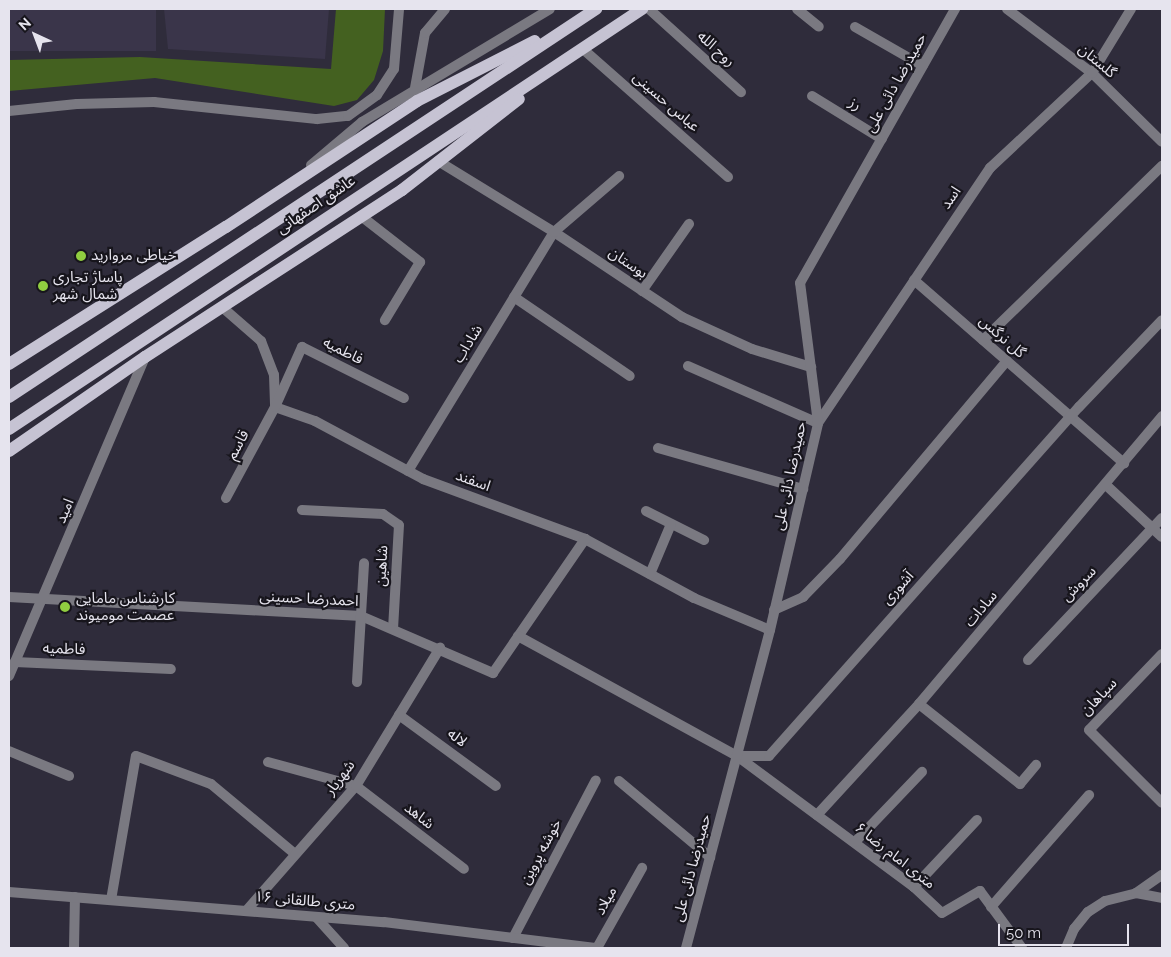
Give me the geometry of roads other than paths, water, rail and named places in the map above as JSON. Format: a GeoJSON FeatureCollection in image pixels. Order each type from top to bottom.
{"type":"FeatureCollection","features":[{"type":"Feature","properties":{"kind":"main road","name":"عاشق اصفهانی"},"geometry":{"type":"LineString","coordinates":[[9,429],[642,9]]}},
{"type":"Feature","properties":{"kind":"main road","name":"عاشق اصفهانی"},"geometry":{"type":"LineString","coordinates":[[9,397],[593,10]]}},
{"type":"Feature","properties":{"kind":"main road"},"geometry":{"type":"LineString","coordinates":[[9,364],[226,227],[297,178],[417,101],[593,10]]}},
{"type":"Feature","properties":{"kind":"main road"},"geometry":{"type":"LineString","coordinates":[[12,449],[145,357],[361,216],[438,161],[606,32]]}},
{"type":"Feature","properties":{"kind":"street"},"geometry":{"type":"LineString","coordinates":[[9,111],[77,104],[154,102],[317,119],[348,116],[377,95],[394,69],[399,9]]}},
{"type":"Feature","properties":{"kind":"street"},"geometry":{"type":"LineString","coordinates":[[415,88],[425,33],[445,9]]}},
{"type":"Feature","properties":{"kind":"street"},"geometry":{"type":"LineString","coordinates":[[297,178],[362,122],[415,88],[550,9]]}},
{"type":"Feature","properties":{"kind":"street","name":"روح الله"},"geometry":{"type":"LineString","coordinates":[[649,9],[741,92]]}},
{"type":"Feature","properties":{"kind":"street"},"geometry":{"type":"LineString","coordinates":[[797,9],[818,27]]}},
{"type":"Feature","properties":{"kind":"street","name":"حمیدرضا دائی علی"},"geometry":{"type":"LineString","coordinates":[[686,948],[770,630],[818,423],[800,283],[955,9]]}},
{"type":"Feature","properties":{"kind":"street","name":"گلستان"},"geometry":{"type":"LineString","coordinates":[[1007,9],[1092,73],[1162,142]]}},
{"type":"Feature","properties":{"kind":"street","name":"اسد"},"geometry":{"type":"LineString","coordinates":[[818,423],[990,168],[1092,73],[1131,9]]}},
{"type":"Feature","properties":{"kind":"street"},"geometry":{"type":"LineString","coordinates":[[855,27],[923,66]]}},
{"type":"Feature","properties":{"kind":"street","name":"عباس حسینی"},"geometry":{"type":"LineString","coordinates":[[584,50],[728,177]]}},
{"type":"Feature","properties":{"kind":"street","name":"رز"},"geometry":{"type":"LineString","coordinates":[[812,96],[882,138]]}},
{"type":"Feature","properties":{"kind":"street","name":"بوستان"},"geometry":{"type":"LineString","coordinates":[[438,161],[554,232],[682,317],[752,349],[811,368]]}},
{"type":"Feature","properties":{"kind":"street"},"geometry":{"type":"LineString","coordinates":[[983,340],[1162,166]]}},
{"type":"Feature","properties":{"kind":"street","name":"شاداب"},"geometry":{"type":"LineString","coordinates":[[408,471],[554,232],[619,176]]}},
{"type":"Feature","properties":{"kind":"street"},"geometry":{"type":"LineString","coordinates":[[361,216],[420,262],[386,320]]}},
{"type":"Feature","properties":{"kind":"street"},"geometry":{"type":"LineString","coordinates":[[642,291],[689,224]]}},
{"type":"Feature","properties":{"kind":"street","name":"گل نرگس"},"geometry":{"type":"LineString","coordinates":[[914,280],[1124,462]]}},
{"type":"Feature","properties":{"kind":"street"},"geometry":{"type":"LineString","coordinates":[[514,297],[630,376]]}},
{"type":"Feature","properties":{"kind":"street"},"geometry":{"type":"LineString","coordinates":[[222,307],[261,341],[274,374],[275,407]]}},
{"type":"Feature","properties":{"kind":"street","name":"آشوری"},"geometry":{"type":"LineString","coordinates":[[736,756],[770,756],[1071,416],[1162,320]]}},
{"type":"Feature","properties":{"kind":"street","name":"فاطمیه"},"geometry":{"type":"LineString","coordinates":[[275,407],[302,347],[404,398]]}},
{"type":"Feature","properties":{"kind":"street","name":"امید"},"geometry":{"type":"LineString","coordinates":[[9,676],[145,357]]}},
{"type":"Feature","properties":{"kind":"street"},"geometry":{"type":"LineString","coordinates":[[774,610],[803,597],[840,559],[1007,361]]}},
{"type":"Feature","properties":{"kind":"street"},"geometry":{"type":"LineString","coordinates":[[688,366],[818,423]]}},
{"type":"Feature","properties":{"kind":"street","name":"اسفند"},"geometry":{"type":"LineString","coordinates":[[275,407],[315,421],[408,471],[585,539],[694,598],[770,630]]}},
{"type":"Feature","properties":{"kind":"street","name":"قاسم"},"geometry":{"type":"LineString","coordinates":[[226,498],[275,407]]}},
{"type":"Feature","properties":{"kind":"street","name":"سادات"},"geometry":{"type":"LineString","coordinates":[[817,816],[920,704],[1106,485],[1162,416]]}},
{"type":"Feature","properties":{"kind":"street"},"geometry":{"type":"LineString","coordinates":[[658,448],[803,489]]}},
{"type":"Feature","properties":{"kind":"street"},"geometry":{"type":"LineString","coordinates":[[1106,485],[1162,537]]}},
{"type":"Feature","properties":{"kind":"street","name":"شاهین"},"geometry":{"type":"LineString","coordinates":[[302,510],[383,514],[400,525],[393,629]]}},
{"type":"Feature","properties":{"kind":"street"},"geometry":{"type":"LineString","coordinates":[[646,511],[704,540]]}},
{"type":"Feature","properties":{"kind":"street","name":"سروش"},"geometry":{"type":"LineString","coordinates":[[1028,660],[1162,518]]}},
{"type":"Feature","properties":{"kind":"street"},"geometry":{"type":"LineString","coordinates":[[650,574],[671,524]]}},
{"type":"Feature","properties":{"kind":"street","name":"احمدرضا حسینی"},"geometry":{"type":"LineString","coordinates":[[9,597],[42,601],[361,616],[440,648],[493,673],[585,539]]}},
{"type":"Feature","properties":{"kind":"street"},"geometry":{"type":"LineString","coordinates":[[357,682],[364,563]]}},
{"type":"Feature","properties":{"kind":"street","name":"۶ متری امام رضا"},"geometry":{"type":"LineString","coordinates":[[518,636],[736,756],[855,842],[914,887],[942,912],[980,891],[1022,948]]}},
{"type":"Feature","properties":{"kind":"street","name":"شهریار"},"geometry":{"type":"LineString","coordinates":[[246,911],[356,786],[440,648]]}},
{"type":"Feature","properties":{"kind":"street","name":"سپاهان"},"geometry":{"type":"LineString","coordinates":[[1162,654],[1088,730],[1162,803]]}},
{"type":"Feature","properties":{"kind":"street","name":"فاطمیه"},"geometry":{"type":"LineString","coordinates":[[15,662],[171,669]]}},
{"type":"Feature","properties":{"kind":"street"},"geometry":{"type":"LineString","coordinates":[[920,704],[1020,784],[1036,765]]}},
{"type":"Feature","properties":{"kind":"street","name":"لاله"},"geometry":{"type":"LineString","coordinates":[[399,715],[496,786]]}},
{"type":"Feature","properties":{"kind":"street"},"geometry":{"type":"LineString","coordinates":[[9,751],[69,776]]}},
{"type":"Feature","properties":{"kind":"street"},"geometry":{"type":"LineString","coordinates":[[111,900],[136,756],[211,784],[296,854]]}},
{"type":"Feature","properties":{"kind":"street"},"geometry":{"type":"LineString","coordinates":[[268,762],[356,786]]}},
{"type":"Feature","properties":{"kind":"street"},"geometry":{"type":"LineString","coordinates":[[855,842],[922,772]]}},
{"type":"Feature","properties":{"kind":"street","name":"خوشه پروین"},"geometry":{"type":"LineString","coordinates":[[513,938],[596,780]]}},
{"type":"Feature","properties":{"kind":"street"},"geometry":{"type":"LineString","coordinates":[[619,782],[710,857]]}},
{"type":"Feature","properties":{"kind":"street","name":"شاهد"},"geometry":{"type":"LineString","coordinates":[[356,786],[464,869]]}},
{"type":"Feature","properties":{"kind":"street"},"geometry":{"type":"LineString","coordinates":[[992,907],[1090,795]]}},
{"type":"Feature","properties":{"kind":"street"},"geometry":{"type":"LineString","coordinates":[[914,887],[978,820]]}},
{"type":"Feature","properties":{"kind":"street","name":"میلاد"},"geometry":{"type":"LineString","coordinates":[[597,948],[642,868]]}},
{"type":"Feature","properties":{"kind":"street"},"geometry":{"type":"LineString","coordinates":[[1066,948],[1074,929],[1088,912],[1105,901],[1136,893],[1162,875]]}},
{"type":"Feature","properties":{"kind":"street","name":"۱۶ متری طالقانی"},"geometry":{"type":"LineString","coordinates":[[9,892],[316,917],[513,938],[565,946],[597,948]]}},
{"type":"Feature","properties":{"kind":"street"},"geometry":{"type":"LineString","coordinates":[[1136,893],[1162,898]]}},
{"type":"Feature","properties":{"kind":"street"},"geometry":{"type":"LineString","coordinates":[[74,948],[75,897]]}},
{"type":"Feature","properties":{"kind":"street"},"geometry":{"type":"LineString","coordinates":[[316,917],[344,948]]}},
{"type":"Feature","properties":{"kind":"place","name":"خیاطی مروارید"},"geometry":{"type":"Point","coordinates":[81,256]}},
{"type":"Feature","properties":{"kind":"place","name":"پاساژ تجاری شمال شهر"},"geometry":{"type":"Point","coordinates":[43,286]}},
{"type":"Feature","properties":{"kind":"place","name":"کارشناس مامایی عصمت مومیوند"},"geometry":{"type":"Point","coordinates":[65,607]}}]}
